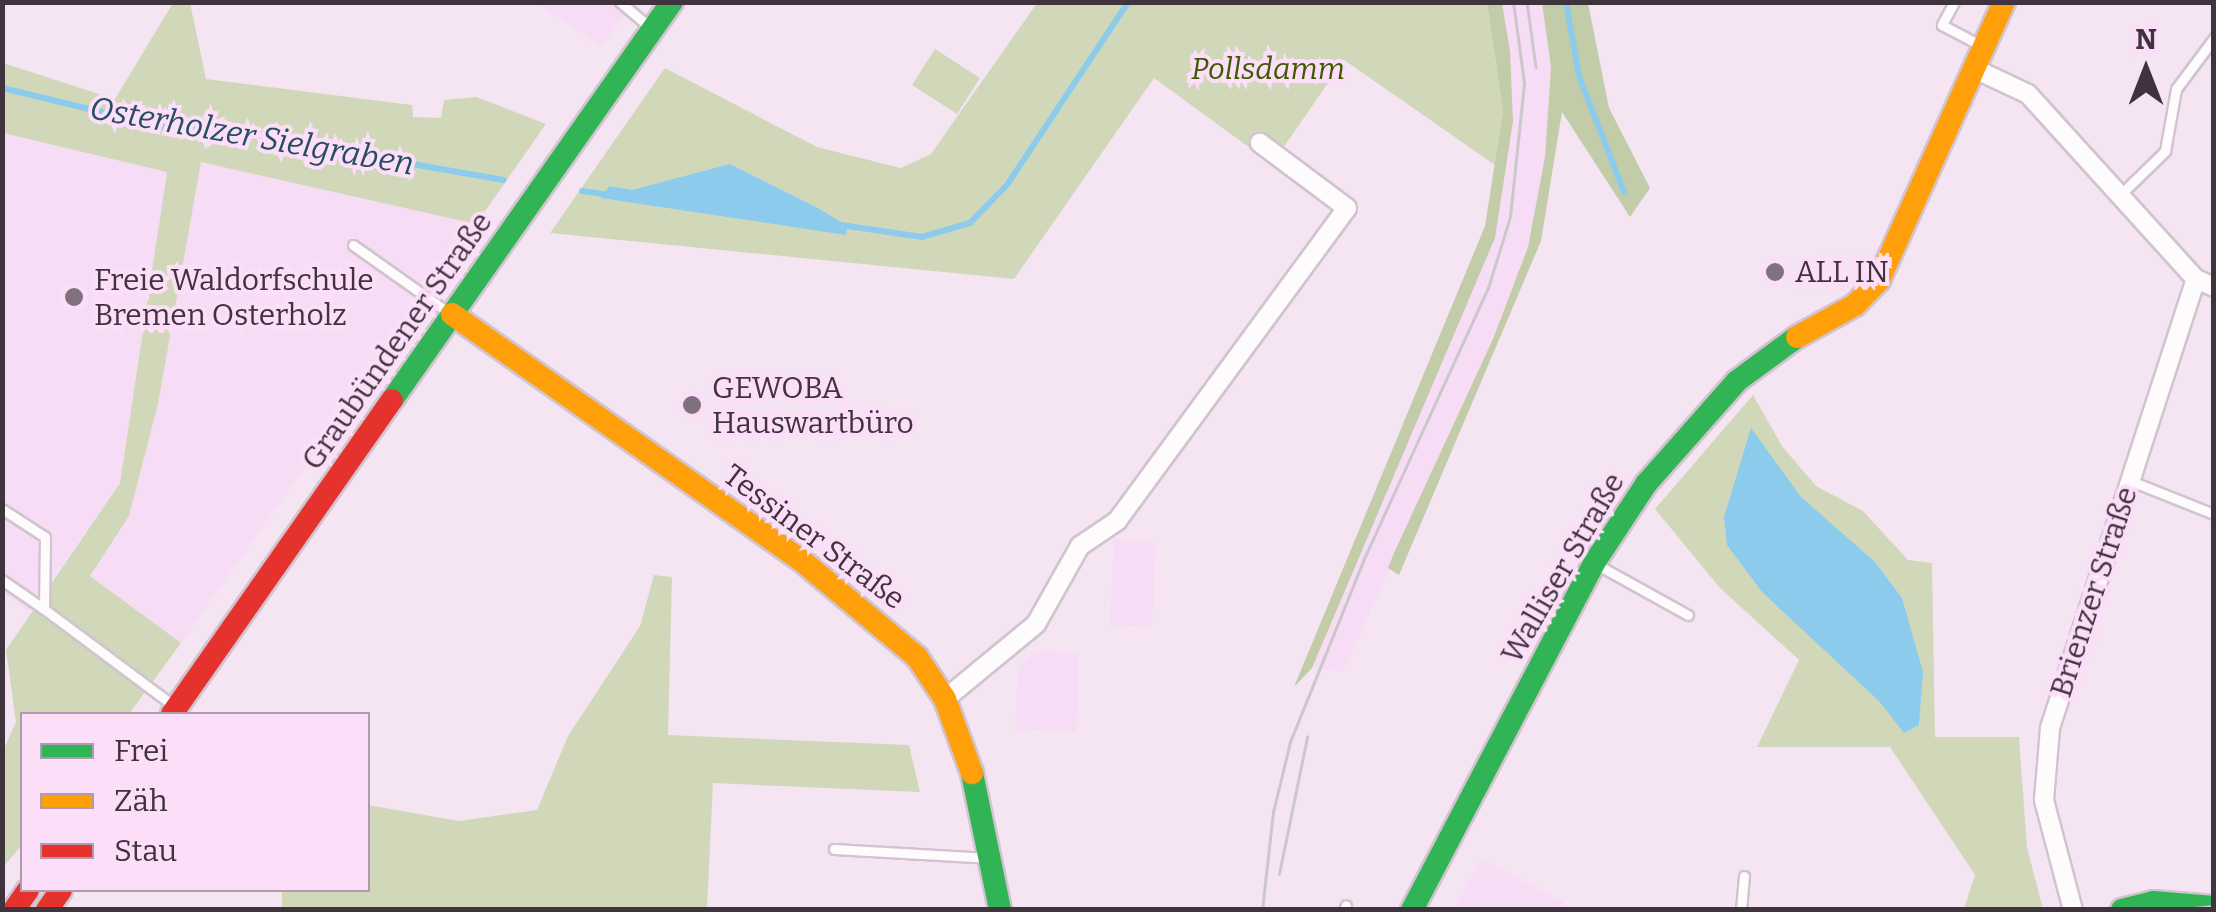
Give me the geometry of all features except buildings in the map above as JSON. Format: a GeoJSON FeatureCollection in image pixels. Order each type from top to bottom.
{"type":"FeatureCollection","features":[{"type":"Feature","properties":{"kind":"street","name":"Graubündener Straße"},"geometry":{"type":"LineString","coordinates":[[174,711],[672,2]]}},
{"type":"Feature","properties":{"kind":"street","name":"Walliser Straße"},"geometry":{"type":"LineString","coordinates":[[1412,910],[1594,563],[1646,484],[1737,381],[1776,348],[1855,305],[1879,280],[2004,2]]}},
{"type":"Feature","properties":{"kind":"street"},"geometry":{"type":"LineString","coordinates":[[1980,58],[2028,94],[2119,196],[2205,283]]}},
{"type":"Feature","properties":{"kind":"street"},"geometry":{"type":"LineString","coordinates":[[945,699],[1036,624],[1080,546],[1117,521],[1346,208],[1260,143]]}},
{"type":"Feature","properties":{"kind":"street","name":"Brienzer Straße"},"geometry":{"type":"LineString","coordinates":[[2072,910],[2044,800],[2050,728],[2131,482],[2205,283]]}},
{"type":"Feature","properties":{"kind":"street","name":"Tessiner Straße"},"geometry":{"type":"LineString","coordinates":[[452,314],[840,589],[917,657],[945,699],[976,784],[1000,910]]}},
{"type":"Feature","properties":{"kind":"street"},"geometry":{"type":"LineString","coordinates":[[2122,910],[2153,902],[2214,907]]}},
{"type":"Feature","properties":{"kind":"lane"},"geometry":{"type":"LineString","coordinates":[[620,2],[654,30]]}},
{"type":"Feature","properties":{"kind":"lane"},"geometry":{"type":"LineString","coordinates":[[1936,38],[1954,2]]}},
{"type":"Feature","properties":{"kind":"lane"},"geometry":{"type":"LineString","coordinates":[[1942,26],[1980,58]]}},
{"type":"Feature","properties":{"kind":"lane"},"geometry":{"type":"LineString","coordinates":[[2119,196],[2165,152],[2176,88],[2214,38]]}},
{"type":"Feature","properties":{"kind":"lane"},"geometry":{"type":"LineString","coordinates":[[353,245],[452,314]]}},
{"type":"Feature","properties":{"kind":"lane"},"geometry":{"type":"LineString","coordinates":[[2131,482],[2214,514]]}},
{"type":"Feature","properties":{"kind":"lane"},"geometry":{"type":"LineString","coordinates":[[2,510],[45,537],[44,609]]}},
{"type":"Feature","properties":{"kind":"lane"},"geometry":{"type":"LineString","coordinates":[[1594,563],[1688,615]]}},
{"type":"Feature","properties":{"kind":"lane"},"geometry":{"type":"LineString","coordinates":[[2,580],[174,711]]}},
{"type":"Feature","properties":{"kind":"lane"},"geometry":{"type":"LineString","coordinates":[[834,849],[991,858]]}},
{"type":"Feature","properties":{"kind":"lane"},"geometry":{"type":"LineString","coordinates":[[1740,910],[1744,876]]}},
{"type":"Feature","properties":{"kind":"shaded area"},"geometry":{"type":"Polygon","coordinates":[[[538,3],[633,3],[601,47],[538,3]]]}},
{"type":"Feature","properties":{"kind":"shaded area"},"geometry":{"type":"Polygon","coordinates":[[[1502,3],[1542,3],[1551,67],[1545,157],[1528,247],[1493,339],[1343,672],[1312,668],[1495,238],[1510,51],[1502,3]]]}},
{"type":"Feature","properties":{"kind":"shaded area","name":"Freie Waldorfschule Bremen Osterholz"},"geometry":{"type":"Polygon","coordinates":[[[3,133],[167,171],[120,483],[30,612],[3,593],[3,133]]]}},
{"type":"Feature","properties":{"kind":"shaded area"},"geometry":{"type":"Polygon","coordinates":[[[201,161],[476,224],[181,643],[90,576],[129,516],[158,404],[201,161]]]}},
{"type":"Feature","properties":{"kind":"shaded area"},"geometry":{"type":"Polygon","coordinates":[[[1114,540],[1156,542],[1152,627],[1110,625],[1114,540]]]}},
{"type":"Feature","properties":{"kind":"shaded area"},"geometry":{"type":"Polygon","coordinates":[[[1037,651],[1079,653],[1076,732],[1015,729],[1018,667],[1037,651]]]}},
{"type":"Feature","properties":{"kind":"shaded area"},"geometry":{"type":"Polygon","coordinates":[[[1481,859],[1564,902],[1560,909],[1454,909],[1481,859]]]}},
{"type":"Feature","properties":{"kind":"green space"},"geometry":{"type":"Polygon","coordinates":[[[173,3],[190,3],[206,79],[412,105],[413,117],[441,118],[444,100],[476,97],[546,124],[476,224],[201,162],[158,404],[129,516],[90,576],[181,643],[130,712],[20,712],[20,847],[3,867],[3,751],[16,722],[6,650],[120,483],[167,172],[3,133],[3,63],[115,99],[173,3]]]}},
{"type":"Feature","properties":{"kind":"green space","name":"Pollsdamm"},"geometry":{"type":"Polygon","coordinates":[[[1037,3],[1487,3],[1503,111],[1495,165],[1344,60],[1272,164],[1154,78],[1014,279],[550,233],[665,68],[817,147],[901,168],[931,154],[1037,3]]]}},
{"type":"Feature","properties":{"kind":"green space"},"geometry":{"type":"Polygon","coordinates":[[[1487,3],[1502,3],[1510,51],[1513,121],[1495,238],[1312,668],[1294,687],[1485,226],[1503,111],[1487,3]]]}},
{"type":"Feature","properties":{"kind":"green space"},"geometry":{"type":"Polygon","coordinates":[[[1542,3],[1588,3],[1609,108],[1650,188],[1630,217],[1562,112],[1541,241],[1399,575],[1388,568],[1493,339],[1528,247],[1545,157],[1551,67],[1542,3]]]}},
{"type":"Feature","properties":{"kind":"green space"},"geometry":{"type":"Polygon","coordinates":[[[935,49],[980,78],[957,114],[912,85],[935,49]]]}},
{"type":"Feature","properties":{"kind":"green space"},"geometry":{"type":"Polygon","coordinates":[[[1753,395],[1782,446],[1816,486],[1863,511],[1908,560],[1932,563],[1935,737],[2019,737],[2027,847],[2043,909],[1964,909],[1975,875],[1890,747],[1757,747],[1799,660],[1720,588],[1655,509],[1753,395]]]}},
{"type":"Feature","properties":{"kind":"green space"},"geometry":{"type":"Polygon","coordinates":[[[654,575],[672,577],[668,735],[909,745],[920,792],[713,783],[707,909],[282,909],[282,892],[370,892],[370,805],[459,821],[537,810],[568,736],[640,626],[654,575]]]}},
{"type":"Feature","properties":{"kind":"water"},"geometry":{"type":"Polygon","coordinates":[[[730,164],[816,207],[847,226],[846,235],[601,198],[609,186],[632,190],[730,164]]]}},
{"type":"Feature","properties":{"kind":"water"},"geometry":{"type":"Polygon","coordinates":[[[1751,428],[1801,497],[1875,562],[1902,598],[1923,672],[1919,725],[1904,733],[1879,701],[1762,592],[1727,545],[1724,517],[1751,428]]]}},
{"type":"Feature","properties":{"kind":"waterway","name":"Osterholzer Sielgraben"},"geometry":{"type":"LineString","coordinates":[[841,225],[922,237],[970,223],[1007,185],[1128,2]]}},
{"type":"Feature","properties":{"kind":"waterway"},"geometry":{"type":"LineString","coordinates":[[1566,2],[1579,76],[1624,192]]}},
{"type":"Feature","properties":{"kind":"waterway","name":"Osterholzer Sielgraben"},"geometry":{"type":"LineString","coordinates":[[2,88],[165,127],[206,128],[503,180]]}},
{"type":"Feature","properties":{"kind":"waterway","name":"Osterholzer Sielgraben"},"geometry":{"type":"LineString","coordinates":[[582,191],[610,195]]}},
{"type":"Feature","properties":{"kind":"tram line"},"geometry":{"type":"LineString","coordinates":[[1262,910],[1273,812],[1290,742],[1363,561],[1488,288],[1510,217],[1524,83],[1513,2]]}},
{"type":"Feature","properties":{"kind":"tram line"},"geometry":{"type":"LineString","coordinates":[[1527,2],[1536,67]]}},
{"type":"Feature","properties":{"kind":"tram line"},"geometry":{"type":"LineString","coordinates":[[1279,874],[1307,737]]}},
{"type":"Feature","properties":{"kind":"tram line"},"geometry":{"type":"LineString","coordinates":[[2174,910],[2214,906]]}},
{"type":"Feature","properties":{"kind":"traffic: fast"},"geometry":{"type":"LineString","coordinates":[[392,400],[672,2]]}},
{"type":"Feature","properties":{"kind":"traffic: fast"},"geometry":{"type":"LineString","coordinates":[[1412,910],[1594,563],[1646,484],[1737,381],[1797,337]]}},
{"type":"Feature","properties":{"kind":"traffic: fast"},"geometry":{"type":"LineString","coordinates":[[972,773],[1000,910]]}},
{"type":"Feature","properties":{"kind":"traffic: fast"},"geometry":{"type":"LineString","coordinates":[[2122,910],[2153,902],[2214,907]]}},
{"type":"Feature","properties":{"kind":"traffic: slow"},"geometry":{"type":"LineString","coordinates":[[1797,337],[1855,305],[1879,280],[2004,2]]}},
{"type":"Feature","properties":{"kind":"traffic: slow"},"geometry":{"type":"LineString","coordinates":[[452,314],[801,560],[917,657],[945,699],[972,773]]}},
{"type":"Feature","properties":{"kind":"traffic: jam"},"geometry":{"type":"LineString","coordinates":[[173,712],[392,400]]}},
{"type":"Feature","properties":{"kind":"traffic: jam"},"geometry":{"type":"LineString","coordinates":[[14,910],[27,892]]}},
{"type":"Feature","properties":{"kind":"traffic: jam"},"geometry":{"type":"LineString","coordinates":[[47,910],[60,892]]}},
{"type":"Feature","properties":{"kind":"place","name":"ALL IN"},"geometry":{"type":"Point","coordinates":[1775,272]}},
{"type":"Feature","properties":{"kind":"place","name":"Freie Waldorfschule Bremen Osterholz"},"geometry":{"type":"Point","coordinates":[74,297]}},
{"type":"Feature","properties":{"kind":"place","name":"GEWOBA Hauswartbüro"},"geometry":{"type":"Point","coordinates":[692,405]}}]}
